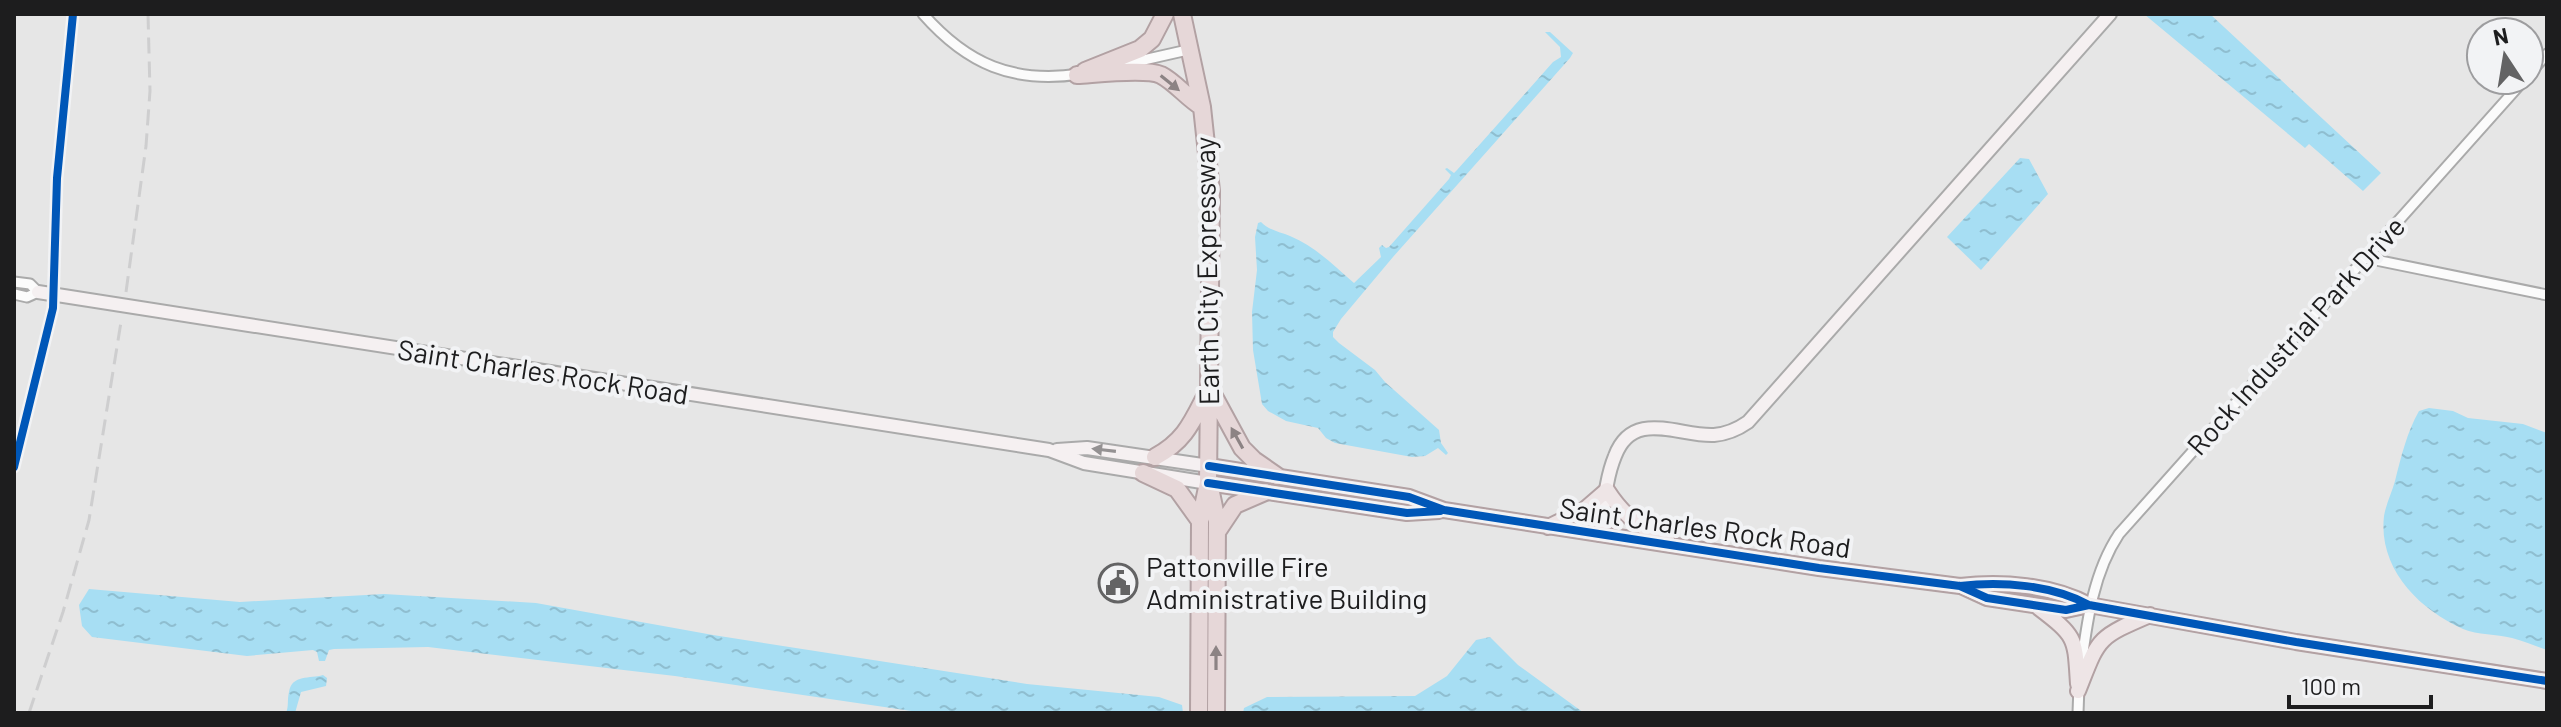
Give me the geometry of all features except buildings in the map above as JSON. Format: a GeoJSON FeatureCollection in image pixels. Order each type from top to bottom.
{"type":"FeatureCollection","features":[{"type":"Feature","properties":{"kind":"highway"},"geometry":{"type":"LineString","coordinates":[[1077,75],[1140,49],[1152,39],[1165,14]]}},
{"type":"Feature","properties":{"kind":"highway","name":"Earth City Expressway"},"geometry":{"type":"LineString","coordinates":[[1182,14],[1192,49],[1202,107],[1211,203],[1209,474],[1200,521],[1199,713]]}},
{"type":"Feature","properties":{"kind":"highway"},"geometry":{"type":"LineString","coordinates":[[1077,75],[1142,71],[1159,74],[1202,107]]}},
{"type":"Feature","properties":{"kind":"highway"},"geometry":{"type":"LineString","coordinates":[[1155,457],[1185,434],[1210,388]]}},
{"type":"Feature","properties":{"kind":"highway"},"geometry":{"type":"LineString","coordinates":[[1210,388],[1242,448],[1277,476]]}},
{"type":"Feature","properties":{"kind":"highway"},"geometry":{"type":"LineString","coordinates":[[1143,473],[1177,489],[1200,521]]}},
{"type":"Feature","properties":{"kind":"highway","name":"Earth City Expressway"},"geometry":{"type":"LineString","coordinates":[[1209,474],[1217,521],[1216,713]]}},
{"type":"Feature","properties":{"kind":"highway"},"geometry":{"type":"LineString","coordinates":[[1217,532],[1235,505],[1265,492]]}},
{"type":"Feature","properties":{"kind":"main road","name":"Saint Charles Rock Road"},"geometry":{"type":"LineString","coordinates":[[1209,474],[1277,476],[1409,497],[1444,510],[1600,535],[1960,586],[1990,582],[2069,594],[2089,605],[2296,642],[2547,681]]}},
{"type":"Feature","properties":{"kind":"main road","name":"Saint Charles Rock Road"},"geometry":{"type":"LineString","coordinates":[[1209,474],[1265,492],[1407,513],[1444,510]]}},
{"type":"Feature","properties":{"kind":"main road"},"geometry":{"type":"LineString","coordinates":[[1548,527],[1585,509],[1607,490],[1622,512],[1675,546]]}},
{"type":"Feature","properties":{"kind":"main road","name":"Saint Charles Rock Road"},"geometry":{"type":"LineString","coordinates":[[1960,586],[1987,598],[2036,606],[2066,610],[2089,605]]}},
{"type":"Feature","properties":{"kind":"main road"},"geometry":{"type":"LineString","coordinates":[[2036,606],[2065,628],[2075,644],[2078,691]]}},
{"type":"Feature","properties":{"kind":"main road"},"geometry":{"type":"LineString","coordinates":[[2078,691],[2095,646],[2115,630],[2150,615]]}},
{"type":"Feature","properties":{"kind":"street"},"geometry":{"type":"LineString","coordinates":[[923,14],[956,46],[991,66],[1029,77],[1077,75],[1192,49]]}},
{"type":"Feature","properties":{"kind":"street"},"geometry":{"type":"LineString","coordinates":[[1600,535],[1613,458],[1626,438],[1654,427],[1711,435],[1738,428],[1758,413],[2110,14]]}},
{"type":"Feature","properties":{"kind":"street","name":"Rock Industrial Park Drive"},"geometry":{"type":"LineString","coordinates":[[2078,713],[2089,605],[2108,551],[2119,534],[2510,96]]}},
{"type":"Feature","properties":{"kind":"street"},"geometry":{"type":"LineString","coordinates":[[2366,258],[2547,295]]}},
{"type":"Feature","properties":{"kind":"street","name":"Saint Charles Rock Road"},"geometry":{"type":"LineString","coordinates":[[14,282],[30,284],[38,292]]}},
{"type":"Feature","properties":{"kind":"street","name":"Saint Charles Rock Road"},"geometry":{"type":"LineString","coordinates":[[14,294],[27,297],[38,292],[1049,450],[1084,463],[1143,473],[1209,474]]}},
{"type":"Feature","properties":{"kind":"street","name":"Saint Charles Rock Road"},"geometry":{"type":"LineString","coordinates":[[1049,450],[1087,448],[1155,457],[1209,474]]}},
{"type":"Feature","properties":{"kind":"water"},"geometry":{"type":"Polygon","coordinates":[[[2144,14],[2210,14],[2381,173],[2363,191],[2309,144],[2305,148],[2144,14]]]}},
{"type":"Feature","properties":{"kind":"water"},"geometry":{"type":"Polygon","coordinates":[[[1545,32],[1550,32],[1573,53],[1570,58],[1393,257],[1333,332],[1339,343],[1375,370],[1439,430],[1441,443],[1448,453],[1446,455],[1438,448],[1425,456],[1412,457],[1335,443],[1318,428],[1286,421],[1268,411],[1262,404],[1253,350],[1252,312],[1258,223],[1308,245],[1354,283],[1381,257],[1379,248],[1382,245],[1389,247],[1449,179],[1451,175],[1445,169],[1454,173],[1553,62],[1561,57],[1560,47],[1545,32]]]}},
{"type":"Feature","properties":{"kind":"water"},"geometry":{"type":"Polygon","coordinates":[[[2020,158],[2029,159],[2048,194],[1981,270],[1947,237],[2020,158]]]}},
{"type":"Feature","properties":{"kind":"water"},"geometry":{"type":"Polygon","coordinates":[[[2429,408],[2453,411],[2468,418],[2523,424],[2547,433],[2547,650],[2512,638],[2469,631],[2446,621],[2417,598],[2394,569],[2387,553],[2384,516],[2411,427],[2419,411],[2429,408]]]}},
{"type":"Feature","properties":{"kind":"water"},"geometry":{"type":"Polygon","coordinates":[[[89,589],[240,602],[384,594],[536,603],[713,635],[1027,684],[1159,697],[1182,705],[1183,713],[925,713],[675,676],[428,647],[334,649],[329,650],[325,661],[319,661],[317,652],[313,650],[247,656],[92,637],[82,626],[79,605],[89,589]]]}},
{"type":"Feature","properties":{"kind":"water"},"geometry":{"type":"Polygon","coordinates":[[[1490,637],[1518,665],[1584,713],[1243,713],[1244,708],[1267,697],[1415,696],[1447,676],[1476,640],[1490,637]]]}},
{"type":"Feature","properties":{"kind":"water"},"geometry":{"type":"Polygon","coordinates":[[[323,675],[327,678],[326,686],[301,692],[295,713],[286,713],[294,682],[323,675]]]}},
{"type":"Feature","properties":{"kind":"railway"},"geometry":{"type":"LineString","coordinates":[[126,292],[146,146],[150,91],[148,14]]}},
{"type":"Feature","properties":{"kind":"railway"},"geometry":{"type":"LineString","coordinates":[[29,713],[63,612],[89,520],[121,322]]}},
{"type":"Feature","properties":{"kind":"cycle path"},"geometry":{"type":"LineString","coordinates":[[14,467],[53,308],[57,178],[73,14]]}},
{"type":"Feature","properties":{"kind":"cycle path"},"geometry":{"type":"LineString","coordinates":[[1209,466],[1409,497],[1444,510],[1819,568],[1960,586],[2026,586],[2059,593],[2089,605],[2296,642],[2547,681]]}},
{"type":"Feature","properties":{"kind":"cycle path"},"geometry":{"type":"LineString","coordinates":[[1208,483],[1407,513],[1440,511]]}},
{"type":"Feature","properties":{"kind":"cycle path"},"geometry":{"type":"LineString","coordinates":[[1960,586],[1987,598],[2066,610],[2089,605]]}},
{"type":"Feature","properties":{"kind":"place","name":"Pattonville Fire Administrative Building"},"geometry":{"type":"Point","coordinates":[1118,583]}}]}
